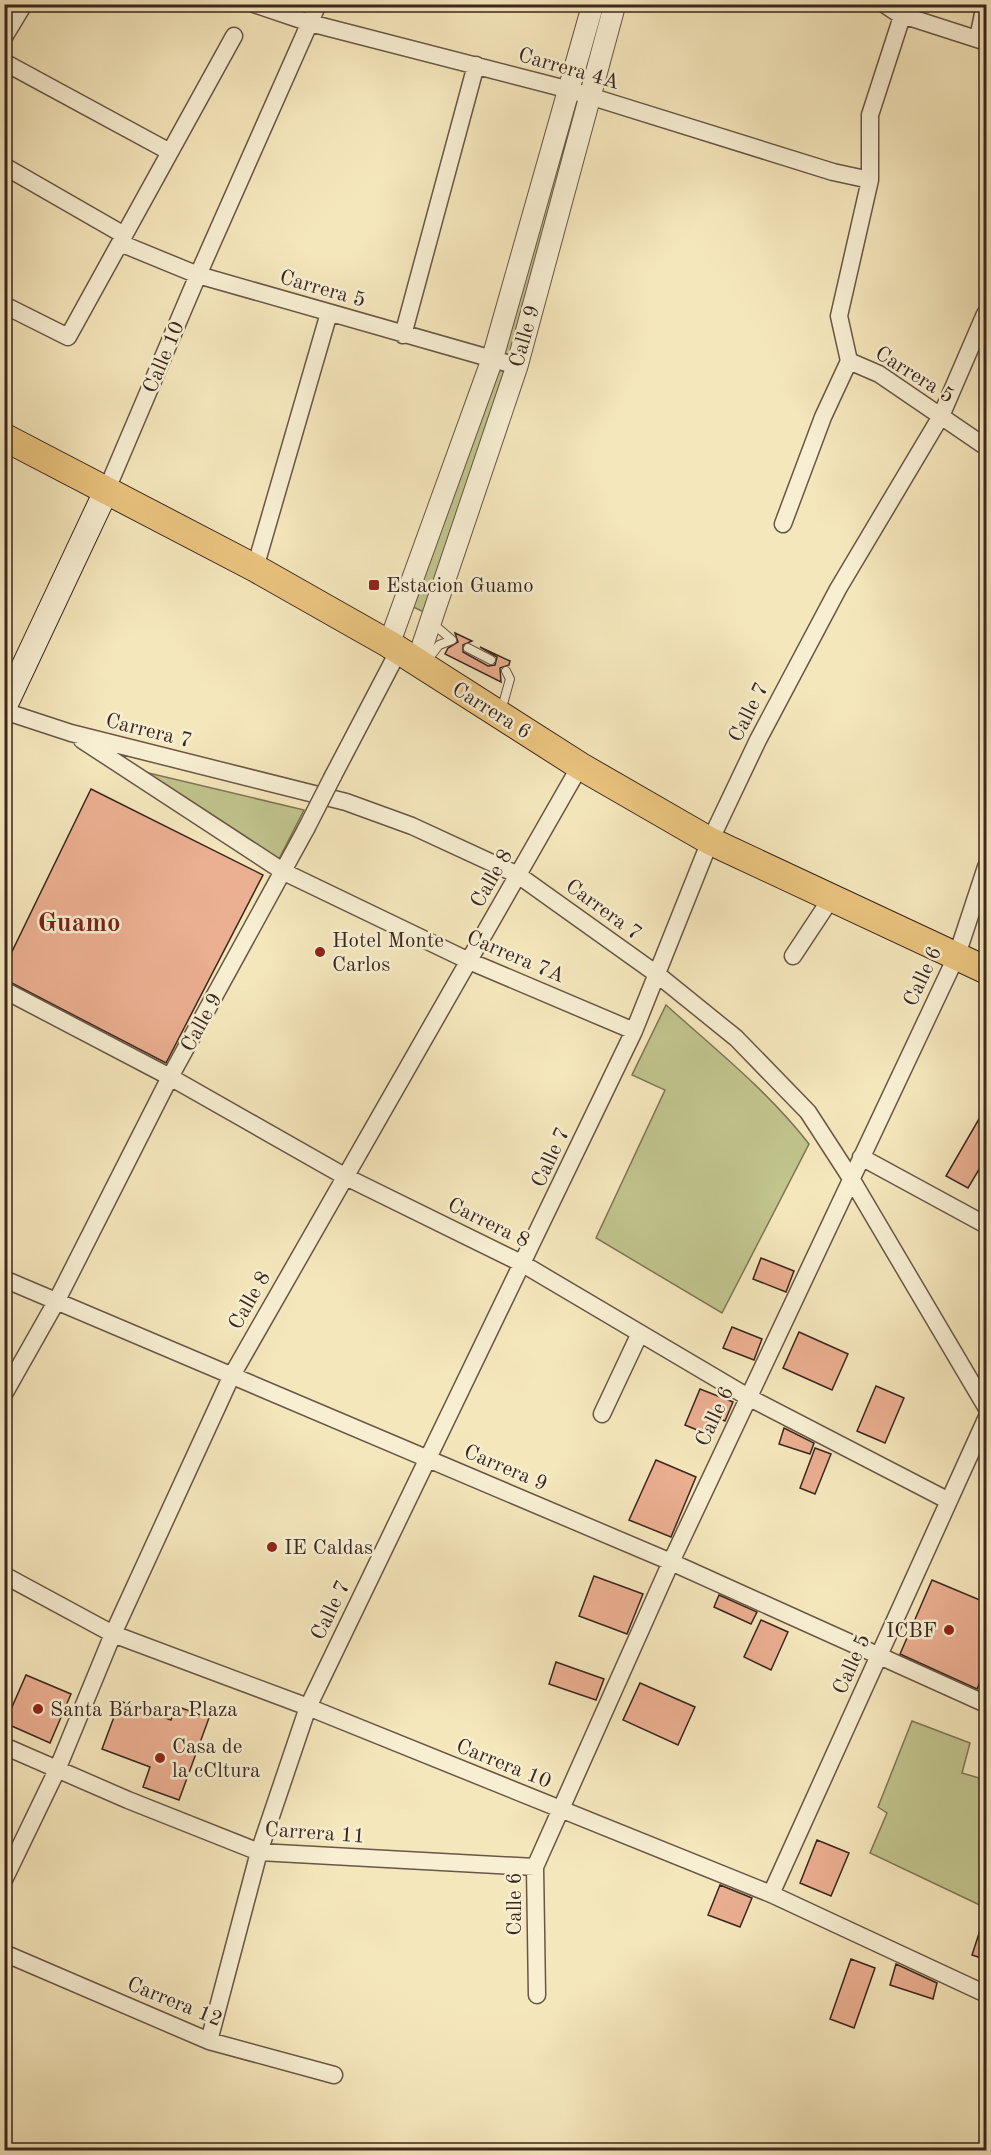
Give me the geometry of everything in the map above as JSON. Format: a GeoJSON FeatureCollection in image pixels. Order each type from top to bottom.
{"type":"FeatureCollection","features":[{"type":"Feature","properties":{"kind":"main road","name":"Carrera 6"},"geometry":{"type":"LineString","coordinates":[[4,436],[255,568],[407,656],[580,766],[710,841],[987,970]]}},
{"type":"Feature","properties":{"kind":"main road","name":"Calle 10"},"geometry":{"type":"LineString","coordinates":[[4,710],[107,489]]}},
{"type":"Feature","properties":{"kind":"street"},"geometry":{"type":"LineString","coordinates":[[4,37],[24,4]]}},
{"type":"Feature","properties":{"kind":"street","name":"Carrera 4A"},"geometry":{"type":"LineString","coordinates":[[254,4],[310,23],[580,93],[833,172],[870,180]]}},
{"type":"Feature","properties":{"kind":"street","name":"Calle 10"},"geometry":{"type":"LineString","coordinates":[[107,489],[198,275],[318,4]]}},
{"type":"Feature","properties":{"kind":"street","name":"Calle 9"},"geometry":{"type":"LineString","coordinates":[[4,1394],[56,1302],[170,1077],[284,872],[333,776],[407,656],[431,622],[517,366],[580,93],[593,4]]}},
{"type":"Feature","properties":{"kind":"street","name":"Calle 9"},"geometry":{"type":"LineString","coordinates":[[407,656],[492,360],[580,93],[615,4]]}},
{"type":"Feature","properties":{"kind":"street"},"geometry":{"type":"LineString","coordinates":[[884,4],[905,9],[982,40],[985,4]]}},
{"type":"Feature","properties":{"kind":"street"},"geometry":{"type":"LineString","coordinates":[[783,525],[823,417],[849,361],[839,316],[870,180],[870,115],[905,9]]}},
{"type":"Feature","properties":{"kind":"street"},"geometry":{"type":"LineString","coordinates":[[4,306],[68,337],[234,36]]}},
{"type":"Feature","properties":{"kind":"street"},"geometry":{"type":"LineString","coordinates":[[4,62],[171,152]]}},
{"type":"Feature","properties":{"kind":"street"},"geometry":{"type":"LineString","coordinates":[[403,335],[476,65]]}},
{"type":"Feature","properties":{"kind":"street","name":"Carrera 5"},"geometry":{"type":"LineString","coordinates":[[4,166],[122,239],[198,275],[517,366]]}},
{"type":"Feature","properties":{"kind":"street"},"geometry":{"type":"LineString","coordinates":[[255,568],[329,313]]}},
{"type":"Feature","properties":{"kind":"street","name":"Calle 7"},"geometry":{"type":"LineString","coordinates":[[209,2041],[259,1852],[309,1707],[524,1264],[634,1031],[710,841],[758,740],[838,589],[941,416],[985,314]]}},
{"type":"Feature","properties":{"kind":"street","name":"Carrera 5"},"geometry":{"type":"LineString","coordinates":[[849,361],[879,374],[987,447]]}},
{"type":"Feature","properties":{"kind":"street","name":"Carrera 7"},"geometry":{"type":"LineString","coordinates":[[4,710],[70,733],[346,802],[412,826],[518,874],[658,975],[736,1038],[808,1112],[852,1180],[987,1407]]}},
{"type":"Feature","properties":{"kind":"street","name":"Carrera 7A"},"geometry":{"type":"LineString","coordinates":[[70,733],[284,872],[469,961],[634,1031]]}},
{"type":"Feature","properties":{"kind":"street","name":"Calle 8"},"geometry":{"type":"LineString","coordinates":[[4,1880],[57,1770],[113,1634],[231,1377],[580,766]]}},
{"type":"Feature","properties":{"kind":"street","name":"Calle 6"},"geometry":{"type":"LineString","coordinates":[[537,1995],[535,1867],[558,1810],[671,1562],[957,955],[987,867]]}},
{"type":"Feature","properties":{"kind":"street"},"geometry":{"type":"LineString","coordinates":[[793,956],[832,897]]}},
{"type":"Feature","properties":{"kind":"street","name":"Carrera 8"},"geometry":{"type":"LineString","coordinates":[[4,990],[170,1077],[346,1177],[524,1264],[748,1398],[950,1501]]}},
{"type":"Feature","properties":{"kind":"street"},"geometry":{"type":"LineString","coordinates":[[861,1157],[987,1225]]}},
{"type":"Feature","properties":{"kind":"street","name":"Carrera 9"},"geometry":{"type":"LineString","coordinates":[[4,1279],[671,1562],[987,1704]]}},
{"type":"Feature","properties":{"kind":"street"},"geometry":{"type":"LineString","coordinates":[[602,1414],[640,1333]]}},
{"type":"Feature","properties":{"kind":"street","name":"Calle 5"},"geometry":{"type":"LineString","coordinates":[[771,1894],[987,1419]]}},
{"type":"Feature","properties":{"kind":"street","name":"Carrera 10"},"geometry":{"type":"LineString","coordinates":[[4,1575],[113,1634],[309,1707],[558,1810],[771,1894],[987,1994]]}},
{"type":"Feature","properties":{"kind":"street","name":"Carrera 11"},"geometry":{"type":"LineString","coordinates":[[4,1746],[57,1770],[259,1852],[535,1867]]}},
{"type":"Feature","properties":{"kind":"street","name":"Carrera 12"},"geometry":{"type":"LineString","coordinates":[[4,1953],[209,2041],[334,2075]]}},
{"type":"Feature","properties":{"kind":"lane"},"geometry":{"type":"LineString","coordinates":[[468,648],[491,660]]}},
{"type":"Feature","properties":{"kind":"lane"},"geometry":{"type":"LineString","coordinates":[[500,715],[510,680],[506,671]]}},
{"type":"Feature","properties":{"kind":"green space"},"geometry":{"type":"Polygon","coordinates":[[[569,105],[582,109],[513,358],[497,355],[569,105]]]}},
{"type":"Feature","properties":{"kind":"green space"},"geometry":{"type":"Polygon","coordinates":[[[494,365],[510,371],[426,613],[409,605],[494,365]]]}},
{"type":"Feature","properties":{"kind":"green space"},"geometry":{"type":"Polygon","coordinates":[[[119,766],[304,810],[279,859],[119,766]]]}},
{"type":"Feature","properties":{"kind":"green space"},"geometry":{"type":"Polygon","coordinates":[[[666,1005],[759,1088],[809,1144],[722,1313],[596,1238],[665,1090],[632,1075],[666,1005]]]}},
{"type":"Feature","properties":{"kind":"green space"},"geometry":{"type":"Polygon","coordinates":[[[912,1721],[970,1743],[962,1773],[986,1780],[986,1908],[870,1853],[887,1813],[878,1807],[912,1721]]]}},
{"type":"Feature","properties":{"kind":"building"},"geometry":{"type":"Polygon","coordinates":[[[455,633],[472,641],[463,645],[463,652],[488,666],[495,665],[497,657],[480,647],[510,661],[509,665],[500,668],[501,682],[445,654],[448,648],[458,642],[455,633]]]}},
{"type":"Feature","properties":{"kind":"building"},"geometry":{"type":"Polygon","coordinates":[[[91,789],[263,875],[166,1063],[4,979],[4,968],[91,789]]]}},
{"type":"Feature","properties":{"kind":"building"},"geometry":{"type":"Polygon","coordinates":[[[987,1105],[987,1156],[968,1188],[946,1176],[987,1105]]]}},
{"type":"Feature","properties":{"kind":"building"},"geometry":{"type":"Polygon","coordinates":[[[761,1258],[794,1271],[786,1292],[753,1279],[761,1258]]]}},
{"type":"Feature","properties":{"kind":"building"},"geometry":{"type":"Polygon","coordinates":[[[732,1327],[762,1339],[754,1360],[723,1348],[732,1327]]]}},
{"type":"Feature","properties":{"kind":"building"},"geometry":{"type":"Polygon","coordinates":[[[799,1332],[848,1354],[832,1390],[783,1368],[799,1332]]]}},
{"type":"Feature","properties":{"kind":"building"},"geometry":{"type":"Polygon","coordinates":[[[876,1386],[904,1398],[885,1443],[857,1431],[876,1386]]]}},
{"type":"Feature","properties":{"kind":"building"},"geometry":{"type":"Polygon","coordinates":[[[700,1389],[733,1402],[725,1421],[720,1419],[712,1436],[685,1425],[700,1389]]]}},
{"type":"Feature","properties":{"kind":"building"},"geometry":{"type":"Polygon","coordinates":[[[784,1428],[814,1443],[810,1454],[779,1444],[784,1428]]]}},
{"type":"Feature","properties":{"kind":"building"},"geometry":{"type":"Polygon","coordinates":[[[815,1448],[831,1454],[815,1494],[800,1488],[815,1448]]]}},
{"type":"Feature","properties":{"kind":"building"},"geometry":{"type":"Polygon","coordinates":[[[656,1460],[696,1477],[671,1537],[629,1520],[656,1460]]]}},
{"type":"Feature","properties":{"kind":"building"},"geometry":{"type":"Polygon","coordinates":[[[594,1576],[643,1594],[627,1634],[579,1616],[594,1576]]]}},
{"type":"Feature","properties":{"kind":"building","name":"ICBF"},"geometry":{"type":"Polygon","coordinates":[[[932,1580],[987,1603],[987,1667],[977,1689],[900,1654],[932,1580]]]}},
{"type":"Feature","properties":{"kind":"building"},"geometry":{"type":"Polygon","coordinates":[[[719,1595],[757,1612],[751,1624],[714,1607],[719,1595]]]}},
{"type":"Feature","properties":{"kind":"building"},"geometry":{"type":"Polygon","coordinates":[[[761,1620],[788,1632],[771,1670],[744,1657],[761,1620]]]}},
{"type":"Feature","properties":{"kind":"building"},"geometry":{"type":"Polygon","coordinates":[[[556,1662],[604,1679],[596,1700],[549,1684],[556,1662]]]}},
{"type":"Feature","properties":{"kind":"building","name":"Santa Bárbara Plaza"},"geometry":{"type":"Polygon","coordinates":[[[26,1675],[71,1694],[50,1743],[5,1723],[26,1675]]]}},
{"type":"Feature","properties":{"kind":"building"},"geometry":{"type":"Polygon","coordinates":[[[640,1683],[695,1707],[678,1745],[623,1720],[640,1683]]]}},
{"type":"Feature","properties":{"kind":"building","name":"Casa de la cCltura"},"geometry":{"type":"Polygon","coordinates":[[[120,1701],[171,1720],[176,1706],[209,1718],[179,1800],[143,1787],[150,1767],[102,1749],[120,1701]]]}},
{"type":"Feature","properties":{"kind":"building"},"geometry":{"type":"Polygon","coordinates":[[[817,1840],[849,1853],[831,1896],[800,1883],[817,1840]]]}},
{"type":"Feature","properties":{"kind":"building"},"geometry":{"type":"Polygon","coordinates":[[[720,1885],[752,1898],[740,1927],[708,1915],[720,1885]]]}},
{"type":"Feature","properties":{"kind":"building"},"geometry":{"type":"Polygon","coordinates":[[[984,1918],[987,1919],[987,1960],[972,1955],[984,1918]]]}},
{"type":"Feature","properties":{"kind":"building"},"geometry":{"type":"Polygon","coordinates":[[[851,1959],[875,1968],[854,2028],[830,2019],[851,1959]]]}},
{"type":"Feature","properties":{"kind":"building"},"geometry":{"type":"Polygon","coordinates":[[[896,1964],[937,1983],[933,1999],[890,1985],[896,1964]]]}},
{"type":"Feature","properties":{"kind":"place","name":"Estacion Guamo"},"geometry":{"type":"Point","coordinates":[374,585]}},
{"type":"Feature","properties":{"kind":"place","name":"Hotel Monte Carlos"},"geometry":{"type":"Point","coordinates":[320,952]}},
{"type":"Feature","properties":{"kind":"place","name":"IE Caldas"},"geometry":{"type":"Point","coordinates":[272,1547]}},
{"type":"Feature","properties":{"kind":"place","name":"ICBF"},"geometry":{"type":"Point","coordinates":[949,1630]}},
{"type":"Feature","properties":{"kind":"place","name":"Santa Bárbara Plaza"},"geometry":{"type":"Point","coordinates":[38,1709]}},
{"type":"Feature","properties":{"kind":"place","name":"Casa de la cCltura"},"geometry":{"type":"Point","coordinates":[160,1758]}},
{"type":"Feature","properties":{"kind":"district","name":"Guamo"},"geometry":{"type":"Point","coordinates":[79,922]}}]}
